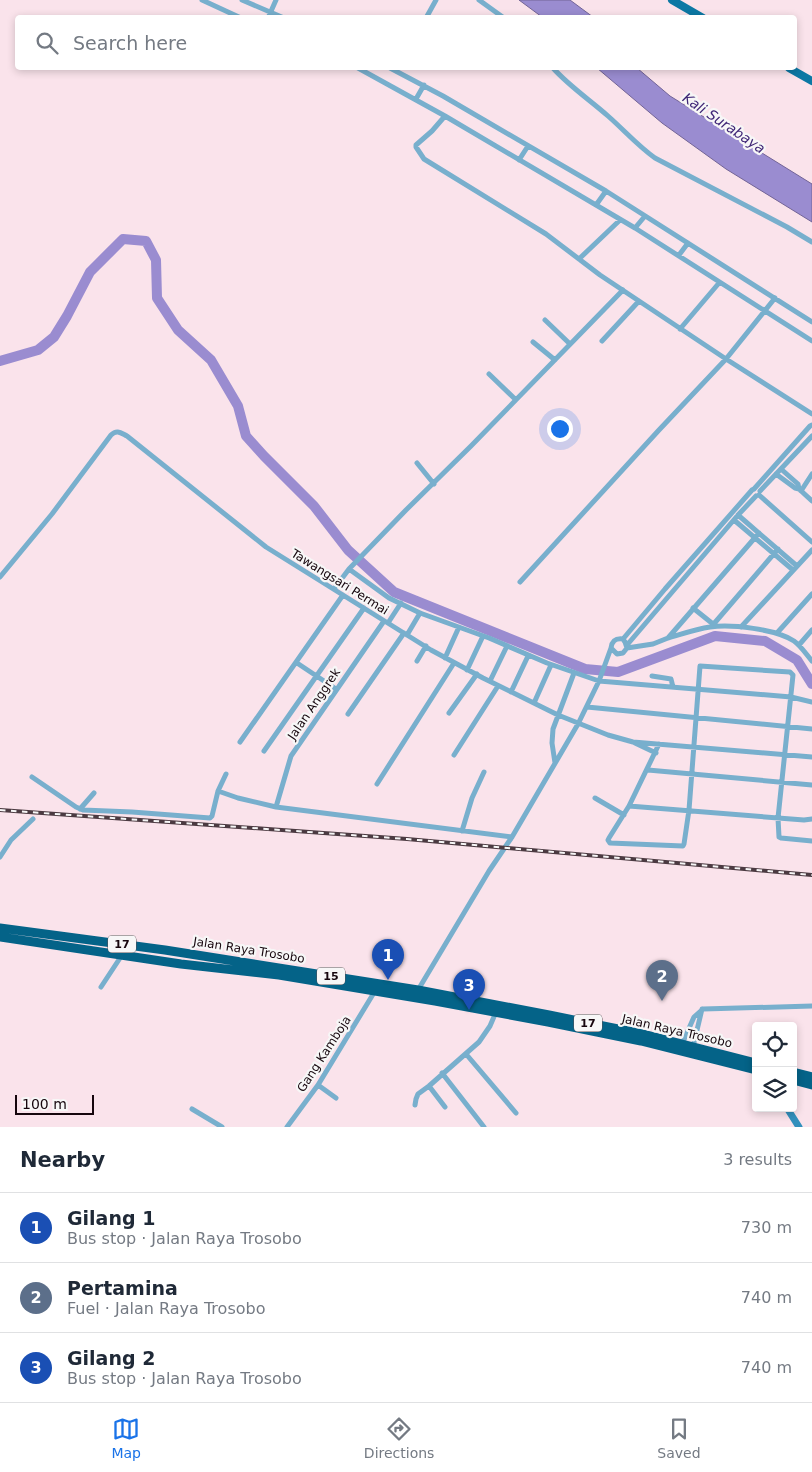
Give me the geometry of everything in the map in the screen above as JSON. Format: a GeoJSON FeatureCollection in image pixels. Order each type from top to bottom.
{"type":"FeatureCollection","features":[{"type":"Feature","properties":{"kind":"highway","name":"Jalan Raya Trosobo"},"geometry":{"type":"LineString","coordinates":[[0,928],[156,948],[418,990],[581,1021],[752,1061]]}},
{"type":"Feature","properties":{"kind":"highway","name":"Jalan Raya Trosobo"},"geometry":{"type":"LineString","coordinates":[[0,937],[156,960],[279,975],[496,1012],[641,1041],[752,1069]]}},
{"type":"Feature","properties":{"kind":"highway"},"geometry":{"type":"LineString","coordinates":[[142,958],[144,954],[143,947]]}},
{"type":"Feature","properties":{"kind":"highway"},"geometry":{"type":"LineString","coordinates":[[156,948],[156,960]]}},
{"type":"Feature","properties":{"kind":"highway"},"geometry":{"type":"LineString","coordinates":[[797,1073],[812,1077]]}},
{"type":"Feature","properties":{"kind":"highway"},"geometry":{"type":"LineString","coordinates":[[797,1081],[812,1085]]}},
{"type":"Feature","properties":{"kind":"main road"},"geometry":{"type":"LineString","coordinates":[[672,0],[698,15]]}},
{"type":"Feature","properties":{"kind":"main road"},"geometry":{"type":"LineString","coordinates":[[793,70],[812,81]]}},
{"type":"Feature","properties":{"kind":"street"},"geometry":{"type":"LineString","coordinates":[[202,0],[219,4],[236,15]]}},
{"type":"Feature","properties":{"kind":"street"},"geometry":{"type":"LineString","coordinates":[[242,0],[269,14],[276,0]]}},
{"type":"Feature","properties":{"kind":"street"},"geometry":{"type":"LineString","coordinates":[[428,15],[436,0]]}},
{"type":"Feature","properties":{"kind":"street"},"geometry":{"type":"LineString","coordinates":[[479,0],[500,15]]}},
{"type":"Feature","properties":{"kind":"street"},"geometry":{"type":"LineString","coordinates":[[362,70],[417,98],[597,204],[620,220],[636,227],[812,340]]}},
{"type":"Feature","properties":{"kind":"street"},"geometry":{"type":"LineString","coordinates":[[394,70],[605,192],[812,322]]}},
{"type":"Feature","properties":{"kind":"street"},"geometry":{"type":"LineString","coordinates":[[555,70],[655,158],[812,242]]}},
{"type":"Feature","properties":{"kind":"street"},"geometry":{"type":"LineString","coordinates":[[417,98],[424,86]]}},
{"type":"Feature","properties":{"kind":"street"},"geometry":{"type":"LineString","coordinates":[[445,116],[416,145],[424,159],[546,234],[600,275],[812,414]]}},
{"type":"Feature","properties":{"kind":"street"},"geometry":{"type":"LineString","coordinates":[[520,159],[527,146]]}},
{"type":"Feature","properties":{"kind":"street"},"geometry":{"type":"LineString","coordinates":[[597,204],[605,192]]}},
{"type":"Feature","properties":{"kind":"street"},"geometry":{"type":"LineString","coordinates":[[636,227],[645,217]]}},
{"type":"Feature","properties":{"kind":"street"},"geometry":{"type":"LineString","coordinates":[[579,259],[620,220]]}},
{"type":"Feature","properties":{"kind":"street"},"geometry":{"type":"LineString","coordinates":[[680,254],[688,244]]}},
{"type":"Feature","properties":{"kind":"street"},"geometry":{"type":"LineString","coordinates":[[680,329],[720,282]]}},
{"type":"Feature","properties":{"kind":"street"},"geometry":{"type":"LineString","coordinates":[[334,589],[364,553],[623,290]]}},
{"type":"Feature","properties":{"kind":"street"},"geometry":{"type":"LineString","coordinates":[[520,582],[726,359],[774,299]]}},
{"type":"Feature","properties":{"kind":"street"},"geometry":{"type":"LineString","coordinates":[[602,341],[639,301]]}},
{"type":"Feature","properties":{"kind":"street"},"geometry":{"type":"LineString","coordinates":[[545,320],[570,344]]}},
{"type":"Feature","properties":{"kind":"street"},"geometry":{"type":"LineString","coordinates":[[533,342],[555,360]]}},
{"type":"Feature","properties":{"kind":"street"},"geometry":{"type":"LineString","coordinates":[[488,374],[515,399]]}},
{"type":"Feature","properties":{"kind":"street"},"geometry":{"type":"LineString","coordinates":[[623,639],[707,541],[812,425]]}},
{"type":"Feature","properties":{"kind":"street","name":"Tawangsari Permai"},"geometry":{"type":"LineString","coordinates":[[0,577],[52,514],[111,435],[117,431],[127,436],[266,547],[445,658],[498,686],[578,724],[633,742]]}},
{"type":"Feature","properties":{"kind":"street"},"geometry":{"type":"LineString","coordinates":[[607,661],[623,653],[670,593],[812,436]]}},
{"type":"Feature","properties":{"kind":"street"},"geometry":{"type":"LineString","coordinates":[[784,454],[790,460]]}},
{"type":"Feature","properties":{"kind":"street"},"geometry":{"type":"LineString","coordinates":[[417,463],[434,484]]}},
{"type":"Feature","properties":{"kind":"street"},"geometry":{"type":"LineString","coordinates":[[781,469],[798,484],[800,490]]}},
{"type":"Feature","properties":{"kind":"street"},"geometry":{"type":"LineString","coordinates":[[776,474],[800,490],[812,501]]}},
{"type":"Feature","properties":{"kind":"street"},"geometry":{"type":"LineString","coordinates":[[800,490],[811,478]]}},
{"type":"Feature","properties":{"kind":"street"},"geometry":{"type":"LineString","coordinates":[[753,490],[758,489],[758,494],[812,542]]}},
{"type":"Feature","properties":{"kind":"street"},"geometry":{"type":"LineString","coordinates":[[736,518],[795,568]]}},
{"type":"Feature","properties":{"kind":"street"},"geometry":{"type":"LineString","coordinates":[[668,638],[757,536]]}},
{"type":"Feature","properties":{"kind":"street"},"geometry":{"type":"LineString","coordinates":[[707,541],[712,545]]}},
{"type":"Feature","properties":{"kind":"street"},"geometry":{"type":"LineString","coordinates":[[742,627],[812,550]]}},
{"type":"Feature","properties":{"kind":"street"},"geometry":{"type":"LineString","coordinates":[[712,625],[776,552]]}},
{"type":"Feature","properties":{"kind":"street"},"geometry":{"type":"LineString","coordinates":[[350,568],[390,598],[420,613],[574,673],[600,679],[791,697],[812,702]]}},
{"type":"Feature","properties":{"kind":"street"},"geometry":{"type":"LineString","coordinates":[[665,589],[670,593]]}},
{"type":"Feature","properties":{"kind":"street"},"geometry":{"type":"LineString","coordinates":[[776,633],[812,594]]}},
{"type":"Feature","properties":{"kind":"street"},"geometry":{"type":"LineString","coordinates":[[240,742],[343,595]]}},
{"type":"Feature","properties":{"kind":"street","name":"Jalan Anggrek"},"geometry":{"type":"LineString","coordinates":[[276,807],[291,756],[336,689],[401,604]]}},
{"type":"Feature","properties":{"kind":"street"},"geometry":{"type":"LineString","coordinates":[[264,751],[364,608]]}},
{"type":"Feature","properties":{"kind":"street"},"geometry":{"type":"LineString","coordinates":[[693,608],[712,625]]}},
{"type":"Feature","properties":{"kind":"street"},"geometry":{"type":"LineString","coordinates":[[348,714],[420,613]]}},
{"type":"Feature","properties":{"kind":"street"},"geometry":{"type":"LineString","coordinates":[[627,646],[653,644],[712,625],[742,627],[776,633],[789,639],[799,645],[812,661]]}},
{"type":"Feature","properties":{"kind":"street"},"geometry":{"type":"LineString","coordinates":[[445,658],[459,627]]}},
{"type":"Feature","properties":{"kind":"street"},"geometry":{"type":"LineString","coordinates":[[799,645],[812,630]]}},
{"type":"Feature","properties":{"kind":"street"},"geometry":{"type":"LineString","coordinates":[[467,670],[483,636]]}},
{"type":"Feature","properties":{"kind":"street"},"geometry":{"type":"LineString","coordinates":[[418,990],[489,871],[512,837],[578,724],[600,679],[614,640],[618,638],[623,639]]}},
{"type":"Feature","properties":{"kind":"street"},"geometry":{"type":"LineString","coordinates":[[623,639],[627,646]]}},
{"type":"Feature","properties":{"kind":"street"},"geometry":{"type":"LineString","coordinates":[[417,661],[426,646]]}},
{"type":"Feature","properties":{"kind":"street"},"geometry":{"type":"LineString","coordinates":[[490,681],[506,646]]}},
{"type":"Feature","properties":{"kind":"street"},"geometry":{"type":"LineString","coordinates":[[612,648],[614,652],[620,654]]}},
{"type":"Feature","properties":{"kind":"street"},"geometry":{"type":"LineString","coordinates":[[511,692],[528,656]]}},
{"type":"Feature","properties":{"kind":"street"},"geometry":{"type":"LineString","coordinates":[[297,663],[336,689]]}},
{"type":"Feature","properties":{"kind":"street"},"geometry":{"type":"LineString","coordinates":[[377,784],[454,663]]}},
{"type":"Feature","properties":{"kind":"street"},"geometry":{"type":"LineString","coordinates":[[534,703],[551,665]]}},
{"type":"Feature","properties":{"kind":"street"},"geometry":{"type":"LineString","coordinates":[[660,744],[629,806],[609,838],[610,842],[682,846],[684,844],[689,810],[699,667],[701,665],[788,671],[793,675],[778,818],[780,838],[812,841]]}},
{"type":"Feature","properties":{"kind":"street"},"geometry":{"type":"LineString","coordinates":[[555,764],[552,738],[558,715],[574,673]]}},
{"type":"Feature","properties":{"kind":"street"},"geometry":{"type":"LineString","coordinates":[[449,713],[476,674]]}},
{"type":"Feature","properties":{"kind":"street"},"geometry":{"type":"LineString","coordinates":[[652,676],[672,679],[673,687]]}},
{"type":"Feature","properties":{"kind":"street"},"geometry":{"type":"LineString","coordinates":[[454,755],[498,686]]}},
{"type":"Feature","properties":{"kind":"street"},"geometry":{"type":"LineString","coordinates":[[587,707],[812,729]]}},
{"type":"Feature","properties":{"kind":"street"},"geometry":{"type":"LineString","coordinates":[[633,742],[812,757]]}},
{"type":"Feature","properties":{"kind":"street"},"geometry":{"type":"LineString","coordinates":[[633,742],[656,753]]}},
{"type":"Feature","properties":{"kind":"street"},"geometry":{"type":"LineString","coordinates":[[648,770],[812,785]]}},
{"type":"Feature","properties":{"kind":"street"},"geometry":{"type":"LineString","coordinates":[[462,831],[472,798],[484,772]]}},
{"type":"Feature","properties":{"kind":"street"},"geometry":{"type":"LineString","coordinates":[[32,777],[83,810],[210,818],[218,791],[226,774]]}},
{"type":"Feature","properties":{"kind":"street"},"geometry":{"type":"LineString","coordinates":[[218,791],[276,807],[512,837]]}},
{"type":"Feature","properties":{"kind":"street"},"geometry":{"type":"LineString","coordinates":[[80,809],[94,793]]}},
{"type":"Feature","properties":{"kind":"street"},"geometry":{"type":"LineString","coordinates":[[595,798],[624,815]]}},
{"type":"Feature","properties":{"kind":"street"},"geometry":{"type":"LineString","coordinates":[[629,806],[804,820],[812,819]]}},
{"type":"Feature","properties":{"kind":"street"},"geometry":{"type":"LineString","coordinates":[[0,856],[11,840],[33,819]]}},
{"type":"Feature","properties":{"kind":"street"},"geometry":{"type":"LineString","coordinates":[[101,987],[122,955]]}},
{"type":"Feature","properties":{"kind":"street","name":"Gang Kamboja"},"geometry":{"type":"LineString","coordinates":[[287,1127],[318,1085],[375,991]]}},
{"type":"Feature","properties":{"kind":"street"},"geometry":{"type":"LineString","coordinates":[[682,1044],[694,1017],[702,1009],[812,1006]]}},
{"type":"Feature","properties":{"kind":"street"},"geometry":{"type":"LineString","coordinates":[[694,1046],[702,1009]]}},
{"type":"Feature","properties":{"kind":"street"},"geometry":{"type":"LineString","coordinates":[[416,1105],[418,1094],[466,1054],[486,1033],[496,1012]]}},
{"type":"Feature","properties":{"kind":"street"},"geometry":{"type":"LineString","coordinates":[[466,1054],[516,1113]]}},
{"type":"Feature","properties":{"kind":"street"},"geometry":{"type":"LineString","coordinates":[[442,1074],[484,1127]]}},
{"type":"Feature","properties":{"kind":"street"},"geometry":{"type":"LineString","coordinates":[[318,1085],[336,1098]]}},
{"type":"Feature","properties":{"kind":"street"},"geometry":{"type":"LineString","coordinates":[[429,1086],[445,1107]]}},
{"type":"Feature","properties":{"kind":"street"},"geometry":{"type":"LineString","coordinates":[[192,1109],[222,1127]]}},
{"type":"Feature","properties":{"kind":"street"},"geometry":{"type":"LineString","coordinates":[[790,1112],[799,1127]]}},
{"type":"Feature","properties":{"kind":"shaded area"},"geometry":{"type":"Polygon","coordinates":[[[519,0],[570,0],[590,15],[539,15],[519,0]]]}},
{"type":"Feature","properties":{"kind":"shaded area","name":"Kali Surabaya"},"geometry":{"type":"Polygon","coordinates":[[[599,70],[639,70],[670,96],[812,184],[812,222],[726,169],[662,123],[599,70]]]}},
{"type":"Feature","properties":{"kind":"waterway"},"geometry":{"type":"LineString","coordinates":[[0,361],[38,350],[54,337],[90,272],[123,239],[146,241],[156,260],[157,298],[178,330],[211,360],[238,406],[246,436],[314,506],[348,550],[394,592],[585,669],[618,672],[715,636],[765,641],[797,660],[812,684]]}},
{"type":"Feature","properties":{"kind":"railway"},"geometry":{"type":"LineString","coordinates":[[0,810],[407,839],[812,875]]}},
{"type":"Feature","properties":{"kind":"place","name":"Gilang 1"},"geometry":{"type":"Point","coordinates":[388,980]}},
{"type":"Feature","properties":{"kind":"place","name":"Pertamina"},"geometry":{"type":"Point","coordinates":[662,1001]}},
{"type":"Feature","properties":{"kind":"place","name":"Gilang 2"},"geometry":{"type":"Point","coordinates":[469,1010]}}]}
